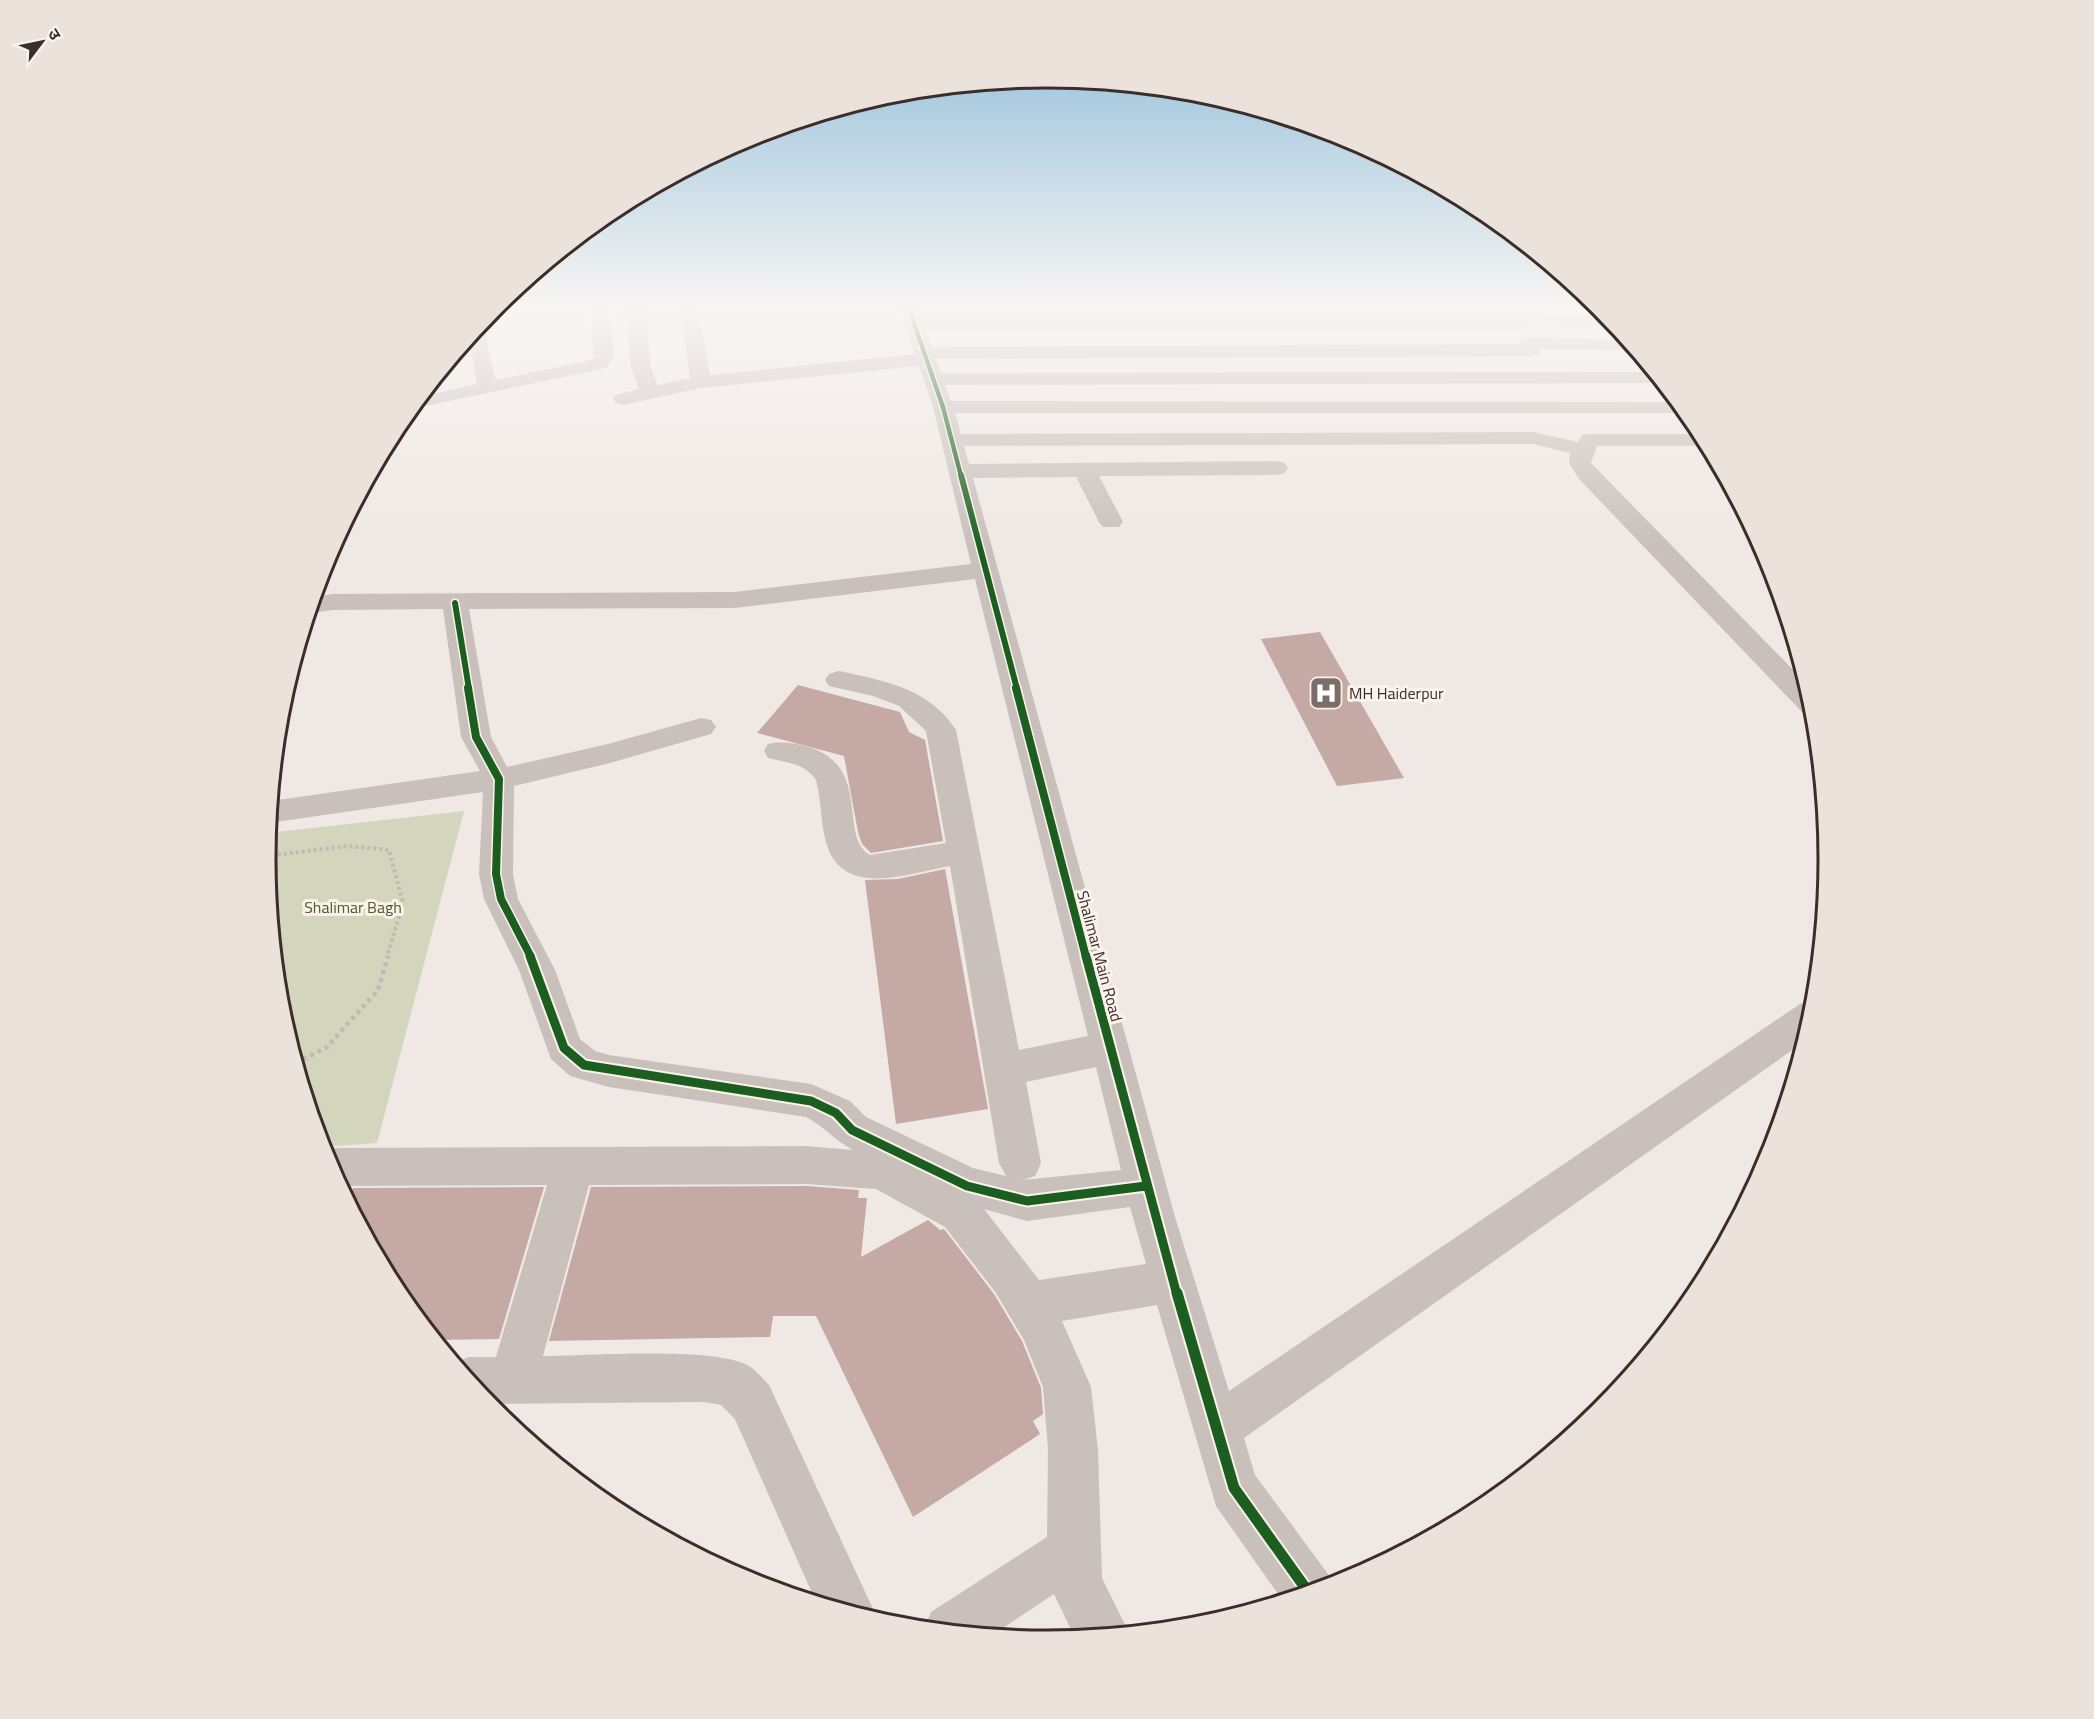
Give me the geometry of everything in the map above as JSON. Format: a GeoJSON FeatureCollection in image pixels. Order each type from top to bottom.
{"type":"FeatureCollection","features":[{"type":"Feature","properties":{"kind":"street"},"geometry":{"type":"LineString","coordinates":[[427,401],[492,386]]}},
{"type":"Feature","properties":{"kind":"street"},"geometry":{"type":"LineString","coordinates":[[648,386],[651,393]]}},
{"type":"Feature","properties":{"kind":"street"},"geometry":{"type":"LineString","coordinates":[[622,399],[682,386]]}},
{"type":"Feature","properties":{"kind":"street","name":"Shalimar Main Road"},"geometry":{"type":"LineString","coordinates":[[935,386],[986,570],[1146,1186],[1234,1488],[1304,1586]]}},
{"type":"Feature","properties":{"kind":"street"},"geometry":{"type":"LineString","coordinates":[[943,386],[1084,470],[1277,468]]}},
{"type":"Feature","properties":{"kind":"street"},"geometry":{"type":"LineString","coordinates":[[961,386],[1198,439],[1533,438],[1587,445],[1694,440]]}},
{"type":"Feature","properties":{"kind":"street"},"geometry":{"type":"LineString","coordinates":[[979,386],[1134,407],[1672,408]]}},
{"type":"Feature","properties":{"kind":"street"},"geometry":{"type":"LineString","coordinates":[[1127,386],[1134,407]]}},
{"type":"Feature","properties":{"kind":"street"},"geometry":{"type":"LineString","coordinates":[[1196,386],[1201,407],[1198,439],[1200,469]]}},
{"type":"Feature","properties":{"kind":"street"},"geometry":{"type":"LineString","coordinates":[[1350,386],[1369,438]]}},
{"type":"Feature","properties":{"kind":"street"},"geometry":{"type":"LineString","coordinates":[[1556,386],[1569,407],[1587,445],[1580,463],[1587,474],[1799,692]]}},
{"type":"Feature","properties":{"kind":"street"},"geometry":{"type":"LineString","coordinates":[[1084,470],[1111,522]]}},
{"type":"Feature","properties":{"kind":"street"},"geometry":{"type":"LineString","coordinates":[[320,604],[734,600],[986,570]]}},
{"type":"Feature","properties":{"kind":"street"},"geometry":{"type":"LineString","coordinates":[[455,603],[476,737],[499,779],[496,874],[501,900],[537,970],[564,1048],[584,1065],[609,1071],[811,1101],[836,1113],[852,1130],[967,1186],[1027,1201],[1146,1186]]}},
{"type":"Feature","properties":{"kind":"street"},"geometry":{"type":"LineString","coordinates":[[839,680],[899,695],[920,705],[932,716],[945,741],[1020,1163]]}},
{"type":"Feature","properties":{"kind":"street"},"geometry":{"type":"LineString","coordinates":[[278,811],[499,779],[610,753],[701,727]]}},
{"type":"Feature","properties":{"kind":"street"},"geometry":{"type":"LineString","coordinates":[[779,751],[808,757],[828,771],[835,785],[843,849],[853,865],[865,868],[965,852]]}},
{"type":"Feature","properties":{"kind":"street"},"geometry":{"type":"LineString","coordinates":[[1217,1428],[1800,1023]]}},
{"type":"Feature","properties":{"kind":"street"},"geometry":{"type":"LineString","coordinates":[[1004,1070],[1109,1047]]}},
{"type":"Feature","properties":{"kind":"street"},"geometry":{"type":"LineString","coordinates":[[340,1167],[806,1165],[882,1171],[960,1213],[1012,1278],[1028,1304],[1040,1324],[1067,1387],[1073,1450],[1072,1551],[1076,1583],[1100,1629]]}},
{"type":"Feature","properties":{"kind":"street"},"geometry":{"type":"LineString","coordinates":[[573,1166],[491,1380],[704,1378],[733,1383],[752,1402],[768,1433],[843,1603]]}},
{"type":"Feature","properties":{"kind":"street"},"geometry":{"type":"LineString","coordinates":[[1028,1304],[1173,1281]]}},
{"type":"Feature","properties":{"kind":"street"},"geometry":{"type":"LineString","coordinates":[[959,1625],[1072,1551]]}},
{"type":"Feature","properties":{"kind":"path"},"geometry":{"type":"LineString","coordinates":[[276,855],[348,846],[389,850],[403,903],[378,990],[327,1047],[302,1060]]}},
{"type":"Feature","properties":{"kind":"green space","name":"Shalimar Bagh"},"geometry":{"type":"Polygon","coordinates":[[[464,811],[377,1143],[332,1146],[317,1107],[302,1059],[283,960],[278,910],[277,832],[464,811]]]}},
{"type":"Feature","properties":{"kind":"building"},"geometry":{"type":"Polygon","coordinates":[[[1320,632],[1404,778],[1337,786],[1261,639],[1320,632]]]}},
{"type":"Feature","properties":{"kind":"building"},"geometry":{"type":"Polygon","coordinates":[[[798,685],[900,712],[909,732],[925,740],[943,841],[871,853],[862,844],[858,832],[844,756],[757,733],[798,685]]]}},
{"type":"Feature","properties":{"kind":"building"},"geometry":{"type":"Polygon","coordinates":[[[945,869],[988,1109],[896,1124],[865,880],[898,879],[945,869]]]}},
{"type":"Feature","properties":{"kind":"building"},"geometry":{"type":"Polygon","coordinates":[[[806,1186],[859,1190],[858,1198],[867,1198],[861,1257],[928,1220],[940,1230],[944,1229],[994,1294],[1022,1341],[1041,1388],[1043,1414],[1033,1421],[1040,1434],[913,1517],[816,1316],[773,1316],[770,1337],[549,1341],[591,1187],[806,1186]]]}},
{"type":"Feature","properties":{"kind":"building"},"geometry":{"type":"Polygon","coordinates":[[[544,1187],[499,1339],[444,1340],[406,1288],[379,1245],[352,1191],[353,1188],[544,1187]]]}},
{"type":"Feature","properties":{"kind":"cycle path"},"geometry":{"type":"LineString","coordinates":[[936,386],[1154,1217],[1234,1488],[1304,1586]]}},
{"type":"Feature","properties":{"kind":"cycle path"},"geometry":{"type":"LineString","coordinates":[[455,603],[476,737],[499,779],[496,874],[501,899],[537,970],[564,1048],[584,1065],[609,1071],[811,1101],[836,1113],[852,1130],[967,1186],[1027,1201],[1146,1186]]}},
{"type":"Feature","properties":{"kind":"place","name":"MH Haiderpur"},"geometry":{"type":"Point","coordinates":[1326,693]}}]}
